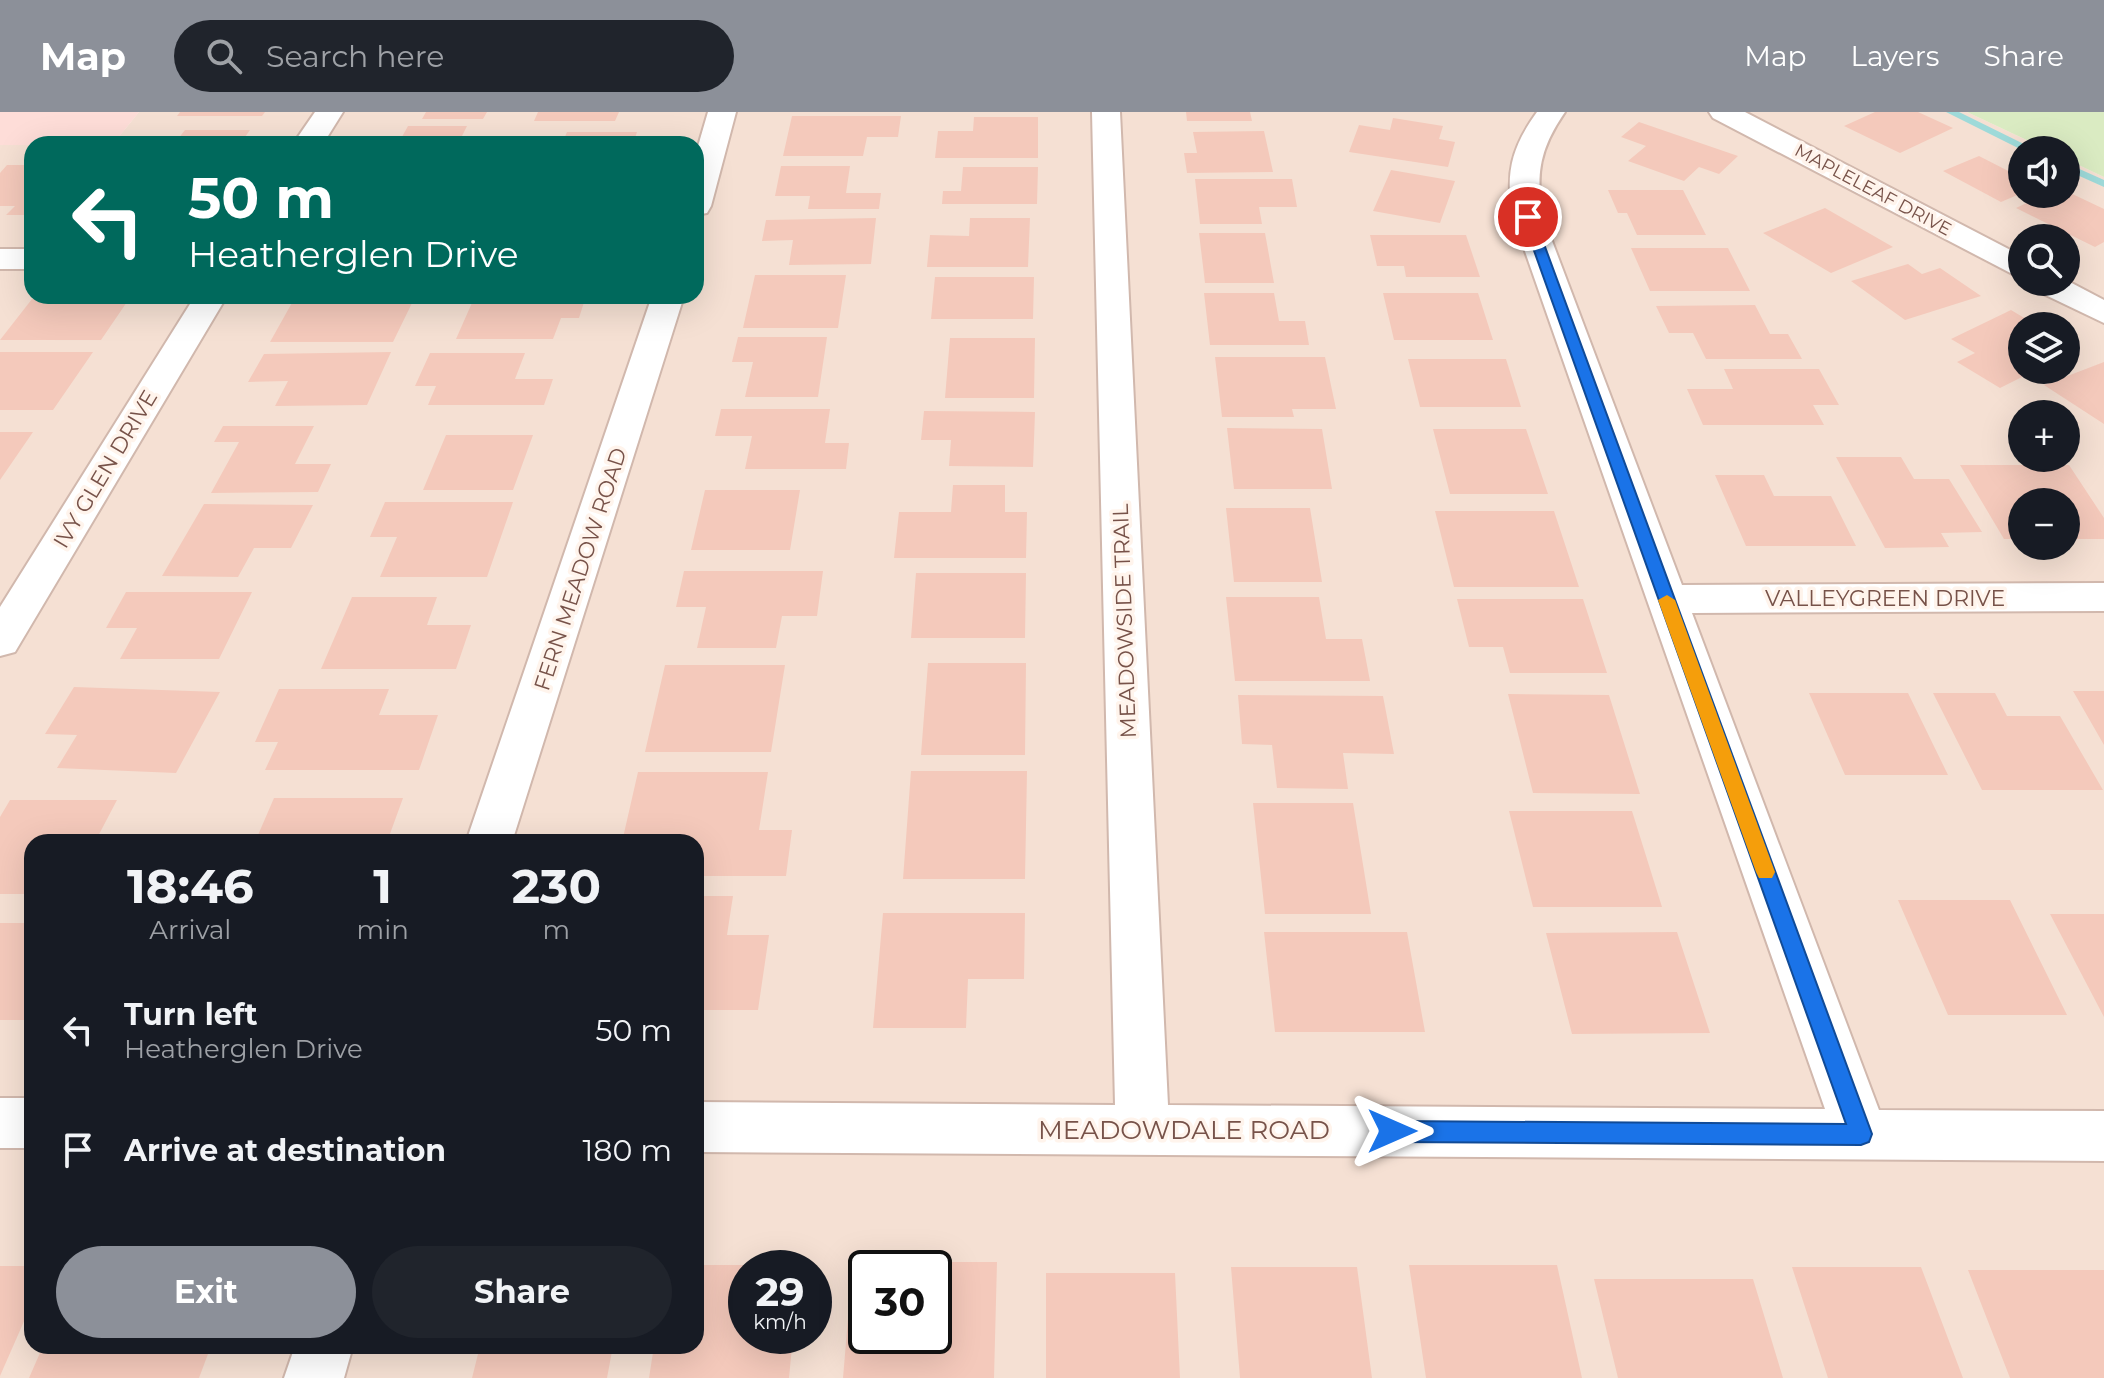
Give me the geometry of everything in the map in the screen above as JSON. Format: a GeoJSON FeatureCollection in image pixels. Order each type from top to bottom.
{"type":"FeatureCollection","features":[{"type":"Feature","properties":{"kind":"street"},"geometry":{"type":"LineString","coordinates":[[313,136],[329,112]]}},
{"type":"Feature","properties":{"kind":"street"},"geometry":{"type":"LineString","coordinates":[[704,177],[722,112]]}},
{"type":"Feature","properties":{"kind":"street","name":"MEADOWSIDE TRAIL"},"geometry":{"type":"LineString","coordinates":[[1106,112],[1142,1129]]}},
{"type":"Feature","properties":{"kind":"street"},"geometry":{"type":"LineString","coordinates":[[1551,112],[1526,146],[1523,188],[1528,217],[1861,1134]]}},
{"type":"Feature","properties":{"kind":"street","name":"MAPLELEAF DRIVE"},"geometry":{"type":"LineString","coordinates":[[1723,112],[2008,262]]}},
{"type":"Feature","properties":{"kind":"street"},"geometry":{"type":"LineString","coordinates":[[0,259],[24,259]]}},
{"type":"Feature","properties":{"kind":"street"},"geometry":{"type":"LineString","coordinates":[[2072,296],[2104,313]]}},
{"type":"Feature","properties":{"kind":"street","name":"IVY GLEN DRIVE"},"geometry":{"type":"LineString","coordinates":[[0,641],[206,304]]}},
{"type":"Feature","properties":{"kind":"street","name":"FERN MEADOW ROAD"},"geometry":{"type":"LineString","coordinates":[[492,834],[665,304]]}},
{"type":"Feature","properties":{"kind":"street","name":"VALLEYGREEN DRIVE"},"geometry":{"type":"LineString","coordinates":[[1666,599],[2104,597]]}},
{"type":"Feature","properties":{"kind":"street"},"geometry":{"type":"LineString","coordinates":[[0,1123],[24,1123]]}},
{"type":"Feature","properties":{"kind":"street","name":"MEADOWDALE ROAD"},"geometry":{"type":"LineString","coordinates":[[704,1127],[2104,1136]]}},
{"type":"Feature","properties":{"kind":"street"},"geometry":{"type":"LineString","coordinates":[[314,1378],[322,1354]]}},
{"type":"Feature","properties":{"kind":"shaded area"},"geometry":{"type":"Polygon","coordinates":[[[0,112],[139,112],[120,136],[24,136],[24,145],[0,145],[0,112]]]}},
{"type":"Feature","properties":{"kind":"shaded area"},"geometry":{"type":"Polygon","coordinates":[[[139,112],[1967,112],[2018,136],[2008,136],[2008,208],[2080,208],[2080,166],[2104,177],[2104,1378],[0,1378],[0,145],[24,145],[24,304],[704,304],[704,136],[120,136],[139,112]]]}},
{"type":"Feature","properties":{"kind":"green space"},"geometry":{"type":"Polygon","coordinates":[[[1967,112],[2104,112],[2104,177],[2080,166],[2080,136],[2018,136],[1967,112]]]}},
{"type":"Feature","properties":{"kind":"building"},"geometry":{"type":"Polygon","coordinates":[[[180,112],[265,112],[262,116],[177,116],[180,112]]]}},
{"type":"Feature","properties":{"kind":"building"},"geometry":{"type":"Polygon","coordinates":[[[426,112],[487,112],[483,119],[422,119],[426,112]]]}},
{"type":"Feature","properties":{"kind":"building"},"geometry":{"type":"Polygon","coordinates":[[[538,112],[619,112],[615,121],[534,121],[538,112]]]}},
{"type":"Feature","properties":{"kind":"building"},"geometry":{"type":"Polygon","coordinates":[[[1186,112],[1250,112],[1252,121],[1187,121],[1186,112]]]}},
{"type":"Feature","properties":{"kind":"building"},"geometry":{"type":"Polygon","coordinates":[[[1875,112],[1918,112],[1953,128],[1900,153],[1844,126],[1875,112]]]}},
{"type":"Feature","properties":{"kind":"building"},"geometry":{"type":"Polygon","coordinates":[[[792,116],[901,116],[898,137],[867,137],[863,156],[783,156],[792,116]]]}},
{"type":"Feature","properties":{"kind":"building"},"geometry":{"type":"Polygon","coordinates":[[[974,117],[1038,117],[1038,158],[935,158],[938,131],[973,131],[974,117]]]}},
{"type":"Feature","properties":{"kind":"building"},"geometry":{"type":"Polygon","coordinates":[[[1393,118],[1443,126],[1439,139],[1455,142],[1448,167],[1349,152],[1359,125],[1390,130],[1393,118]]]}},
{"type":"Feature","properties":{"kind":"building"},"geometry":{"type":"Polygon","coordinates":[[[1639,122],[1738,156],[1719,174],[1699,167],[1684,181],[1628,161],[1646,146],[1621,137],[1639,122]]]}},
{"type":"Feature","properties":{"kind":"building"},"geometry":{"type":"Polygon","coordinates":[[[408,126],[467,126],[462,136],[402,136],[408,126]]]}},
{"type":"Feature","properties":{"kind":"building"},"geometry":{"type":"Polygon","coordinates":[[[185,130],[250,130],[246,136],[180,136],[185,130]]]}},
{"type":"Feature","properties":{"kind":"building"},"geometry":{"type":"Polygon","coordinates":[[[1264,131],[1273,172],[1187,173],[1184,153],[1197,153],[1193,132],[1264,131]]]}},
{"type":"Feature","properties":{"kind":"building"},"geometry":{"type":"Polygon","coordinates":[[[567,132],[637,132],[636,136],[565,136],[567,132]]]}},
{"type":"Feature","properties":{"kind":"building"},"geometry":{"type":"Polygon","coordinates":[[[1979,156],[2008,171],[2008,199],[2001,202],[1943,171],[1979,156]]]}},
{"type":"Feature","properties":{"kind":"building"},"geometry":{"type":"Polygon","coordinates":[[[7,165],[24,165],[24,215],[6,215],[15,206],[0,206],[0,173],[7,165]]]}},
{"type":"Feature","properties":{"kind":"building"},"geometry":{"type":"Polygon","coordinates":[[[781,166],[850,166],[846,193],[881,193],[879,209],[808,209],[810,196],[775,196],[781,166]]]}},
{"type":"Feature","properties":{"kind":"building"},"geometry":{"type":"Polygon","coordinates":[[[963,167],[1038,167],[1037,204],[942,204],[943,191],[961,191],[963,167]]]}},
{"type":"Feature","properties":{"kind":"building"},"geometry":{"type":"Polygon","coordinates":[[[1391,170],[1455,181],[1440,223],[1373,211],[1391,170]]]}},
{"type":"Feature","properties":{"kind":"building"},"geometry":{"type":"Polygon","coordinates":[[[1195,179],[1292,179],[1297,207],[1259,207],[1262,224],[1200,224],[1195,179]]]}},
{"type":"Feature","properties":{"kind":"building"},"geometry":{"type":"Polygon","coordinates":[[[1608,190],[1683,190],[1706,235],[1637,235],[1627,213],[1618,213],[1608,190]]]}},
{"type":"Feature","properties":{"kind":"building"},"geometry":{"type":"Polygon","coordinates":[[[2080,198],[2104,209],[2104,242],[2095,247],[2080,240],[2080,224],[2048,224],[2016,208],[2080,208],[2080,198]]]}},
{"type":"Feature","properties":{"kind":"building"},"geometry":{"type":"Polygon","coordinates":[[[1825,208],[1893,247],[1831,273],[1763,233],[1825,208]]]}},
{"type":"Feature","properties":{"kind":"building"},"geometry":{"type":"Polygon","coordinates":[[[876,218],[871,264],[789,265],[793,240],[762,241],[766,220],[876,218]]]}},
{"type":"Feature","properties":{"kind":"building"},"geometry":{"type":"Polygon","coordinates":[[[970,218],[1030,218],[1028,267],[927,267],[930,235],[969,236],[970,218]]]}},
{"type":"Feature","properties":{"kind":"building"},"geometry":{"type":"Polygon","coordinates":[[[1199,233],[1265,233],[1274,283],[1205,283],[1199,233]]]}},
{"type":"Feature","properties":{"kind":"building"},"geometry":{"type":"Polygon","coordinates":[[[1370,235],[1466,235],[1480,277],[1406,277],[1404,266],[1377,266],[1370,235]]]}},
{"type":"Feature","properties":{"kind":"building"},"geometry":{"type":"Polygon","coordinates":[[[1631,248],[1728,248],[1750,291],[1650,291],[1631,248]]]}},
{"type":"Feature","properties":{"kind":"building"},"geometry":{"type":"Polygon","coordinates":[[[1908,264],[1922,274],[1940,268],[1981,296],[1905,320],[1851,281],[1908,264]]]}},
{"type":"Feature","properties":{"kind":"building"},"geometry":{"type":"Polygon","coordinates":[[[755,275],[846,275],[838,328],[743,328],[755,275]]]}},
{"type":"Feature","properties":{"kind":"building"},"geometry":{"type":"Polygon","coordinates":[[[935,277],[1034,277],[1033,319],[931,319],[935,277]]]}},
{"type":"Feature","properties":{"kind":"building"},"geometry":{"type":"Polygon","coordinates":[[[1204,293],[1274,293],[1279,321],[1305,321],[1309,345],[1210,345],[1204,293]]]}},
{"type":"Feature","properties":{"kind":"building"},"geometry":{"type":"Polygon","coordinates":[[[1383,293],[1478,293],[1493,340],[1394,340],[1383,293]]]}},
{"type":"Feature","properties":{"kind":"building"},"geometry":{"type":"Polygon","coordinates":[[[28,304],[126,304],[101,340],[0,340],[28,304]]]}},
{"type":"Feature","properties":{"kind":"building"},"geometry":{"type":"Polygon","coordinates":[[[291,304],[412,304],[393,342],[270,342],[291,304]]]}},
{"type":"Feature","properties":{"kind":"building"},"geometry":{"type":"Polygon","coordinates":[[[471,304],[583,304],[579,318],[561,318],[553,339],[456,339],[471,304]]]}},
{"type":"Feature","properties":{"kind":"building"},"geometry":{"type":"Polygon","coordinates":[[[1755,305],[1770,334],[1788,334],[1802,359],[1706,359],[1693,333],[1669,333],[1656,306],[1755,305]]]}},
{"type":"Feature","properties":{"kind":"building"},"geometry":{"type":"Polygon","coordinates":[[[2011,310],[2014,312],[2008,312],[2008,384],[2000,388],[1957,362],[1975,353],[1951,339],[2011,310]]]}},
{"type":"Feature","properties":{"kind":"building"},"geometry":{"type":"Polygon","coordinates":[[[738,337],[827,337],[818,397],[745,397],[753,362],[732,362],[738,337]]]}},
{"type":"Feature","properties":{"kind":"building"},"geometry":{"type":"Polygon","coordinates":[[[950,338],[1035,338],[1034,398],[945,398],[950,338]]]}},
{"type":"Feature","properties":{"kind":"building"},"geometry":{"type":"Polygon","coordinates":[[[0,352],[93,352],[53,410],[0,410],[0,352]]]}},
{"type":"Feature","properties":{"kind":"building"},"geometry":{"type":"Polygon","coordinates":[[[391,352],[367,405],[275,406],[288,381],[248,382],[264,354],[391,352]]]}},
{"type":"Feature","properties":{"kind":"building"},"geometry":{"type":"Polygon","coordinates":[[[430,353],[525,353],[515,379],[553,379],[544,405],[428,405],[436,386],[415,386],[430,353]]]}},
{"type":"Feature","properties":{"kind":"building"},"geometry":{"type":"Polygon","coordinates":[[[1215,357],[1325,357],[1336,409],[1292,409],[1294,417],[1222,417],[1215,357]]]}},
{"type":"Feature","properties":{"kind":"building"},"geometry":{"type":"Polygon","coordinates":[[[1408,359],[1506,359],[1521,407],[1420,407],[1408,359]]]}},
{"type":"Feature","properties":{"kind":"building"},"geometry":{"type":"Polygon","coordinates":[[[2104,362],[2104,424],[2080,408],[2080,400],[2067,400],[2044,385],[2080,384],[2080,371],[2104,362]]]}},
{"type":"Feature","properties":{"kind":"building"},"geometry":{"type":"Polygon","coordinates":[[[1724,369],[1819,369],[1839,405],[1813,405],[1824,425],[1703,425],[1687,389],[1733,389],[1724,369]]]}},
{"type":"Feature","properties":{"kind":"building"},"geometry":{"type":"Polygon","coordinates":[[[721,409],[830,409],[825,443],[849,443],[846,469],[745,469],[752,436],[715,436],[721,409]]]}},
{"type":"Feature","properties":{"kind":"building"},"geometry":{"type":"Polygon","coordinates":[[[924,411],[1035,412],[1033,467],[949,466],[951,440],[921,440],[924,411]]]}},
{"type":"Feature","properties":{"kind":"building"},"geometry":{"type":"Polygon","coordinates":[[[223,426],[314,426],[295,464],[331,464],[318,492],[211,493],[239,442],[214,442],[223,426]]]}},
{"type":"Feature","properties":{"kind":"building"},"geometry":{"type":"Polygon","coordinates":[[[1227,428],[1322,429],[1332,489],[1234,489],[1227,428]]]}},
{"type":"Feature","properties":{"kind":"building"},"geometry":{"type":"Polygon","coordinates":[[[1433,429],[1526,429],[1548,494],[1450,494],[1433,429]]]}},
{"type":"Feature","properties":{"kind":"building"},"geometry":{"type":"Polygon","coordinates":[[[0,432],[33,432],[0,480],[0,432]]]}},
{"type":"Feature","properties":{"kind":"building"},"geometry":{"type":"Polygon","coordinates":[[[446,435],[533,435],[513,490],[423,490],[446,435]]]}},
{"type":"Feature","properties":{"kind":"building"},"geometry":{"type":"Polygon","coordinates":[[[1836,457],[1901,457],[1914,479],[1949,479],[1982,532],[1941,533],[1949,547],[1885,548],[1836,457]]]}},
{"type":"Feature","properties":{"kind":"building"},"geometry":{"type":"Polygon","coordinates":[[[1960,465],[2008,465],[2008,472],[2074,472],[2104,518],[2104,539],[2080,539],[2080,488],[2008,488],[2008,539],[2004,539],[1960,465]]]}},
{"type":"Feature","properties":{"kind":"building"},"geometry":{"type":"Polygon","coordinates":[[[1715,475],[1764,475],[1774,496],[1831,496],[1856,546],[1746,546],[1715,475]]]}},
{"type":"Feature","properties":{"kind":"building"},"geometry":{"type":"Polygon","coordinates":[[[953,485],[1005,485],[1005,512],[1027,512],[1026,558],[894,558],[899,512],[951,512],[953,485]]]}},
{"type":"Feature","properties":{"kind":"building"},"geometry":{"type":"Polygon","coordinates":[[[705,490],[800,490],[790,550],[691,550],[705,490]]]}},
{"type":"Feature","properties":{"kind":"building"},"geometry":{"type":"Polygon","coordinates":[[[385,502],[513,502],[487,577],[380,577],[397,537],[370,537],[385,502]]]}},
{"type":"Feature","properties":{"kind":"building"},"geometry":{"type":"Polygon","coordinates":[[[204,504],[313,505],[291,548],[254,548],[238,577],[162,576],[204,504]]]}},
{"type":"Feature","properties":{"kind":"building"},"geometry":{"type":"Polygon","coordinates":[[[1226,508],[1310,508],[1322,582],[1234,582],[1226,508]]]}},
{"type":"Feature","properties":{"kind":"building"},"geometry":{"type":"Polygon","coordinates":[[[1435,511],[1554,511],[1579,587],[1454,587],[1435,511]]]}},
{"type":"Feature","properties":{"kind":"building"},"geometry":{"type":"Polygon","coordinates":[[[684,571],[823,571],[817,616],[782,616],[776,648],[697,648],[706,607],[676,607],[684,571]]]}},
{"type":"Feature","properties":{"kind":"building"},"geometry":{"type":"Polygon","coordinates":[[[916,573],[1026,573],[1025,638],[911,638],[916,573]]]}},
{"type":"Feature","properties":{"kind":"building"},"geometry":{"type":"Polygon","coordinates":[[[126,592],[252,592],[219,659],[120,659],[137,628],[106,628],[126,592]]]}},
{"type":"Feature","properties":{"kind":"building"},"geometry":{"type":"Polygon","coordinates":[[[352,597],[437,597],[427,625],[471,625],[456,669],[321,669],[352,597]]]}},
{"type":"Feature","properties":{"kind":"building"},"geometry":{"type":"Polygon","coordinates":[[[1226,597],[1319,597],[1326,639],[1362,639],[1370,681],[1235,681],[1226,597]]]}},
{"type":"Feature","properties":{"kind":"building"},"geometry":{"type":"Polygon","coordinates":[[[1457,599],[1583,599],[1607,673],[1510,673],[1503,647],[1469,647],[1457,599]]]}},
{"type":"Feature","properties":{"kind":"building"},"geometry":{"type":"Polygon","coordinates":[[[928,663],[1026,663],[1025,755],[921,755],[928,663]]]}},
{"type":"Feature","properties":{"kind":"building"},"geometry":{"type":"Polygon","coordinates":[[[665,665],[785,665],[771,752],[645,752],[665,665]]]}},
{"type":"Feature","properties":{"kind":"building"},"geometry":{"type":"Polygon","coordinates":[[[74,687],[220,692],[176,773],[57,768],[77,735],[45,734],[74,687]]]}},
{"type":"Feature","properties":{"kind":"building"},"geometry":{"type":"Polygon","coordinates":[[[279,689],[389,689],[379,715],[438,715],[419,770],[265,770],[278,742],[255,742],[279,689]]]}},
{"type":"Feature","properties":{"kind":"building"},"geometry":{"type":"Polygon","coordinates":[[[2073,691],[2104,691],[2104,745],[2073,691]]]}},
{"type":"Feature","properties":{"kind":"building"},"geometry":{"type":"Polygon","coordinates":[[[1809,693],[1908,693],[1948,775],[1845,775],[1809,693]]]}},
{"type":"Feature","properties":{"kind":"building"},"geometry":{"type":"Polygon","coordinates":[[[1933,693],[1995,693],[2007,716],[2060,716],[2103,790],[1982,790],[1933,693]]]}},
{"type":"Feature","properties":{"kind":"building"},"geometry":{"type":"Polygon","coordinates":[[[1508,694],[1609,695],[1640,794],[1533,793],[1508,694]]]}},
{"type":"Feature","properties":{"kind":"building"},"geometry":{"type":"Polygon","coordinates":[[[1238,695],[1383,696],[1394,754],[1343,753],[1348,789],[1277,788],[1272,745],[1242,744],[1238,695]]]}},
{"type":"Feature","properties":{"kind":"building"},"geometry":{"type":"Polygon","coordinates":[[[911,771],[1027,771],[1025,879],[903,879],[911,771]]]}},
{"type":"Feature","properties":{"kind":"building"},"geometry":{"type":"Polygon","coordinates":[[[638,772],[768,772],[759,830],[792,830],[786,876],[704,876],[704,834],[624,834],[638,772]]]}},
{"type":"Feature","properties":{"kind":"building"},"geometry":{"type":"Polygon","coordinates":[[[274,798],[403,798],[390,834],[258,834],[274,798]]]}},
{"type":"Feature","properties":{"kind":"building"},"geometry":{"type":"Polygon","coordinates":[[[10,800],[117,800],[99,834],[24,834],[24,894],[0,894],[0,817],[10,800]]]}},
{"type":"Feature","properties":{"kind":"building"},"geometry":{"type":"Polygon","coordinates":[[[1253,803],[1353,803],[1371,914],[1265,914],[1253,803]]]}},
{"type":"Feature","properties":{"kind":"building"},"geometry":{"type":"Polygon","coordinates":[[[1509,811],[1632,811],[1662,907],[1533,907],[1509,811]]]}},
{"type":"Feature","properties":{"kind":"building"},"geometry":{"type":"Polygon","coordinates":[[[704,896],[733,896],[727,935],[769,935],[758,1010],[704,1010],[704,896]]]}},
{"type":"Feature","properties":{"kind":"building"},"geometry":{"type":"Polygon","coordinates":[[[1898,900],[2010,900],[2067,1015],[1948,1015],[1898,900]]]}},
{"type":"Feature","properties":{"kind":"building"},"geometry":{"type":"Polygon","coordinates":[[[883,913],[1025,913],[1024,979],[968,979],[966,1028],[873,1028],[883,913]]]}},
{"type":"Feature","properties":{"kind":"building"},"geometry":{"type":"Polygon","coordinates":[[[2050,914],[2104,914],[2104,1017],[2050,914]]]}},
{"type":"Feature","properties":{"kind":"building"},"geometry":{"type":"Polygon","coordinates":[[[0,923],[24,923],[24,1020],[0,1020],[0,923]]]}},
{"type":"Feature","properties":{"kind":"building"},"geometry":{"type":"Polygon","coordinates":[[[1264,932],[1407,932],[1425,1032],[1275,1032],[1264,932]]]}},
{"type":"Feature","properties":{"kind":"building"},"geometry":{"type":"Polygon","coordinates":[[[1677,932],[1710,1033],[1572,1034],[1546,933],[1677,932]]]}},
{"type":"Feature","properties":{"kind":"building"},"geometry":{"type":"Polygon","coordinates":[[[952,1262],[997,1262],[994,1378],[843,1378],[848,1319],[848,1354],[952,1354],[952,1262]]]}},
{"type":"Feature","properties":{"kind":"building"},"geometry":{"type":"Polygon","coordinates":[[[704,1265],[728,1265],[728,1354],[791,1354],[789,1378],[649,1378],[653,1354],[704,1354],[704,1265]]]}},
{"type":"Feature","properties":{"kind":"building"},"geometry":{"type":"Polygon","coordinates":[[[1409,1265],[1557,1265],[1582,1378],[1426,1378],[1409,1265]]]}},
{"type":"Feature","properties":{"kind":"building"},"geometry":{"type":"Polygon","coordinates":[[[0,1266],[24,1266],[24,1321],[0,1376],[0,1266]]]}},
{"type":"Feature","properties":{"kind":"building"},"geometry":{"type":"Polygon","coordinates":[[[1231,1267],[1357,1267],[1372,1378],[1240,1378],[1231,1267]]]}},
{"type":"Feature","properties":{"kind":"building"},"geometry":{"type":"Polygon","coordinates":[[[1792,1267],[1921,1267],[1963,1378],[1828,1378],[1792,1267]]]}},
{"type":"Feature","properties":{"kind":"building"},"geometry":{"type":"Polygon","coordinates":[[[1968,1270],[2104,1270],[2104,1378],[2010,1378],[1968,1270]]]}},
{"type":"Feature","properties":{"kind":"building"},"geometry":{"type":"Polygon","coordinates":[[[1046,1273],[1175,1273],[1180,1378],[1046,1378],[1046,1273]]]}},
{"type":"Feature","properties":{"kind":"building"},"geometry":{"type":"Polygon","coordinates":[[[1594,1279],[1753,1279],[1783,1378],[1618,1378],[1594,1279]]]}},
{"type":"Feature","properties":{"kind":"building"},"geometry":{"type":"Polygon","coordinates":[[[40,1354],[208,1354],[199,1378],[29,1378],[40,1354]]]}},
{"type":"Feature","properties":{"kind":"building"},"geometry":{"type":"Polygon","coordinates":[[[478,1354],[612,1354],[607,1378],[472,1378],[478,1354]]]}},
{"type":"Feature","properties":{"kind":"waterway"},"geometry":{"type":"LineString","coordinates":[[1951,112],[2008,139]]}},
{"type":"Feature","properties":{"kind":"waterway"},"geometry":{"type":"LineString","coordinates":[[2080,173],[2104,184]]}},
{"type":"Feature","properties":{"kind":"slow traffic"},"geometry":{"type":"LineString","coordinates":[[1667,600],[1766,872]]}},
{"type":"Feature","properties":{"kind":"route"},"geometry":{"type":"LineString","coordinates":[[1392,1131],[1861,1134],[1528,217]]}}]}
